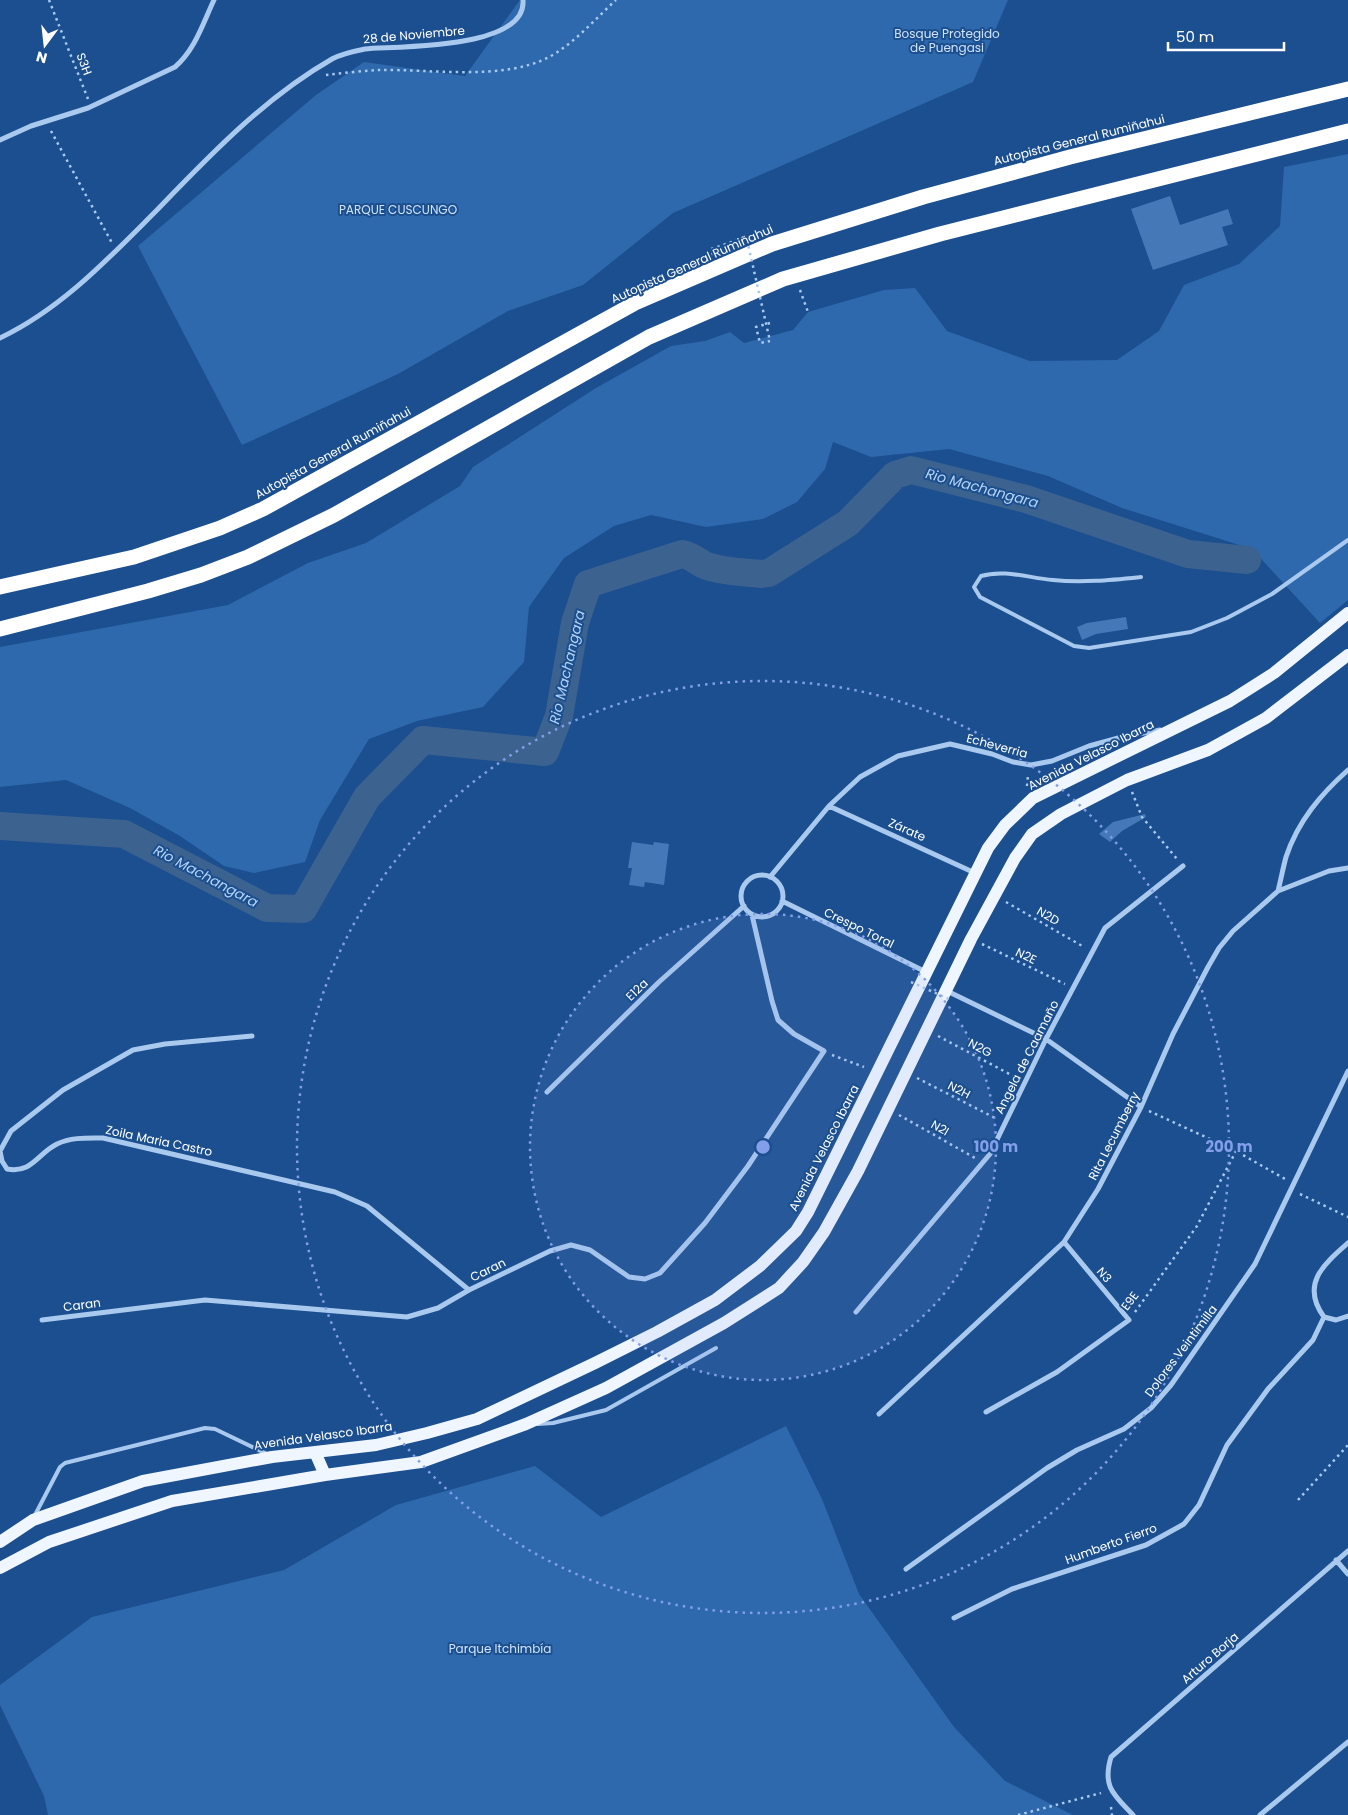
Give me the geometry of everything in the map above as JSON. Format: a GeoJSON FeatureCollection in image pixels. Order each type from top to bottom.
{"type":"FeatureCollection","features":[{"type":"Feature","properties":{"kind":"highway","name":"Autopista General Rumiñahui"},"geometry":{"type":"LineString","coordinates":[[0,587],[134,558],[220,528],[263,509],[637,302],[772,244],[923,197],[1070,157],[1348,89]]}},
{"type":"Feature","properties":{"kind":"highway"},"geometry":{"type":"LineString","coordinates":[[0,629],[148,591],[201,575],[248,557],[334,515],[649,337],[783,279],[940,234],[1348,131]]}},
{"type":"Feature","properties":{"kind":"main road","name":"Avenida Velasco Ibarra"},"geometry":{"type":"LineString","coordinates":[[0,1542],[33,1520],[142,1481],[272,1456],[376,1445],[477,1419],[639,1341],[715,1300],[760,1266],[796,1231],[808,1212],[988,848],[1005,824],[1033,798],[1230,701],[1274,673],[1348,613]]}},
{"type":"Feature","properties":{"kind":"main road"},"geometry":{"type":"LineString","coordinates":[[0,1568],[49,1542],[172,1500],[325,1474],[421,1462],[526,1424],[606,1388],[724,1323],[779,1288],[803,1262],[824,1232],[858,1171],[927,1030],[949,996],[971,939],[1014,858],[1032,834],[1061,814],[1127,780],[1208,750],[1266,718],[1348,655]]}},
{"type":"Feature","properties":{"kind":"main road"},"geometry":{"type":"LineString","coordinates":[[315,1452],[325,1474]]}},
{"type":"Feature","properties":{"kind":"street"},"geometry":{"type":"LineString","coordinates":[[0,140],[46,121],[91,107],[174,67],[184,59],[190,50],[214,0]]}},
{"type":"Feature","properties":{"kind":"street","name":"28 de Noviembre"},"geometry":{"type":"LineString","coordinates":[[0,338],[43,313],[100,266],[220,145],[272,100],[334,57],[363,50],[442,45],[470,41],[494,33],[512,23],[519,15],[523,0]]}},
{"type":"Feature","properties":{"kind":"street","name":"Echeverria"},"geometry":{"type":"LineString","coordinates":[[770,877],[829,806],[860,777],[898,756],[950,744],[992,754],[1013,762],[1032,765],[1052,761],[1089,746],[1122,737],[1175,728]]}},
{"type":"Feature","properties":{"kind":"street"},"geometry":{"type":"LineString","coordinates":[[1278,890],[1287,856],[1305,816],[1325,790],[1348,770]]}},
{"type":"Feature","properties":{"kind":"street","name":"Zárate"},"geometry":{"type":"LineString","coordinates":[[829,806],[975,874]]}},
{"type":"Feature","properties":{"kind":"street","name":"Angela de Caamaño"},"geometry":{"type":"LineString","coordinates":[[856,1312],[990,1154],[1046,1039],[1105,928],[1183,866]]}},
{"type":"Feature","properties":{"kind":"street","name":"Rita Lecumberry"},"geometry":{"type":"LineString","coordinates":[[879,1414],[1064,1242],[1098,1189],[1141,1107],[1173,1034],[1218,948],[1233,931],[1278,890],[1329,871],[1348,868]]}},
{"type":"Feature","properties":{"kind":"street"},"geometry":{"type":"LineString","coordinates":[[752,915],[765,917],[771,915],[776,912],[782,901],[783,894],[780,887],[770,877],[755,877],[744,886],[742,892],[744,906],[752,915],[772,1001],[778,1020],[794,1034],[824,1051]]}},
{"type":"Feature","properties":{"kind":"street","name":"Crespo Toral"},"geometry":{"type":"LineString","coordinates":[[782,901],[927,972]]}},
{"type":"Feature","properties":{"kind":"street","name":"E12a"},"geometry":{"type":"LineString","coordinates":[[547,1092],[659,982],[744,906]]}},
{"type":"Feature","properties":{"kind":"street"},"geometry":{"type":"LineString","coordinates":[[949,996],[1046,1039],[1141,1107]]}},
{"type":"Feature","properties":{"kind":"street","name":"Zoila Maria Castro"},"geometry":{"type":"LineString","coordinates":[[252,1036],[165,1044],[133,1050],[63,1090],[12,1131],[0,1151],[2,1161],[7,1169],[17,1171],[28,1166],[57,1144],[74,1138],[103,1138],[335,1192],[367,1206],[469,1290]]}},
{"type":"Feature","properties":{"kind":"street","name":"Caran"},"geometry":{"type":"LineString","coordinates":[[42,1320],[205,1300],[407,1317],[438,1308],[469,1290],[550,1251],[571,1245],[590,1250],[629,1277],[645,1279],[660,1273],[705,1223],[748,1166],[824,1051]]}},
{"type":"Feature","properties":{"kind":"street","name":"Dolores Veintimilla"},"geometry":{"type":"LineString","coordinates":[[906,1569],[1047,1468],[1077,1450],[1124,1429],[1151,1408],[1171,1385],[1255,1264],[1348,1071]]}},
{"type":"Feature","properties":{"kind":"street","name":"N3"},"geometry":{"type":"LineString","coordinates":[[1064,1242],[1129,1320]]}},
{"type":"Feature","properties":{"kind":"street"},"geometry":{"type":"LineString","coordinates":[[1348,1243],[1327,1262],[1319,1273],[1314,1299],[1324,1317],[1336,1320],[1348,1316]]}},
{"type":"Feature","properties":{"kind":"street","name":"Humberto Fierro"},"geometry":{"type":"LineString","coordinates":[[954,1618],[1012,1589],[1146,1545],[1184,1524],[1199,1505],[1227,1445],[1268,1389],[1313,1340],[1324,1317]]}},
{"type":"Feature","properties":{"kind":"street","name":"E9E"},"geometry":{"type":"LineString","coordinates":[[986,1412],[1056,1372],[1129,1320]]}},
{"type":"Feature","properties":{"kind":"street","name":"Arturo Borja"},"geometry":{"type":"LineString","coordinates":[[1110,1791],[1107,1770],[1111,1758],[1348,1551]]}},
{"type":"Feature","properties":{"kind":"street"},"geometry":{"type":"LineString","coordinates":[[1336,1560],[1348,1574]]}},
{"type":"Feature","properties":{"kind":"street"},"geometry":{"type":"LineString","coordinates":[[1260,1815],[1348,1742]]}},
{"type":"Feature","properties":{"kind":"street"},"geometry":{"type":"LineString","coordinates":[[1110,1791],[1133,1815]]}},
{"type":"Feature","properties":{"kind":"lane"},"geometry":{"type":"LineString","coordinates":[[1141,577],[1085,582],[992,573],[980,576],[974,587],[980,597],[1074,646],[1089,648],[1191,632],[1227,618],[1272,594],[1348,540]]}},
{"type":"Feature","properties":{"kind":"lane"},"geometry":{"type":"LineString","coordinates":[[526,1424],[553,1423],[606,1410],[716,1348]]}},
{"type":"Feature","properties":{"kind":"lane"},"geometry":{"type":"LineString","coordinates":[[33,1520],[60,1467],[64,1464],[206,1428],[215,1429],[272,1456]]}},
{"type":"Feature","properties":{"kind":"path","name":"S3H"},"geometry":{"type":"LineString","coordinates":[[49,0],[91,107]]}},
{"type":"Feature","properties":{"kind":"path"},"geometry":{"type":"LineString","coordinates":[[318,78],[327,75],[378,70],[473,72],[506,69],[532,63],[549,57],[568,44],[616,0]]}},
{"type":"Feature","properties":{"kind":"path"},"geometry":{"type":"LineString","coordinates":[[46,121],[116,250]]}},
{"type":"Feature","properties":{"kind":"path"},"geometry":{"type":"LineString","coordinates":[[747,240],[770,341],[760,343],[756,327],[770,323]]}},
{"type":"Feature","properties":{"kind":"path"},"geometry":{"type":"LineString","coordinates":[[794,276],[808,312]]}},
{"type":"Feature","properties":{"kind":"path"},"geometry":{"type":"LineString","coordinates":[[1027,788],[1028,776]]}},
{"type":"Feature","properties":{"kind":"path"},"geometry":{"type":"LineString","coordinates":[[1127,780],[1142,817],[1183,866]]}},
{"type":"Feature","properties":{"kind":"path","name":"N2D"},"geometry":{"type":"LineString","coordinates":[[994,895],[1093,952]]}},
{"type":"Feature","properties":{"kind":"path","name":"N2E"},"geometry":{"type":"LineString","coordinates":[[971,939],[1074,988]]}},
{"type":"Feature","properties":{"kind":"path"},"geometry":{"type":"LineString","coordinates":[[911,982],[949,996]]}},
{"type":"Feature","properties":{"kind":"path","name":"N2G"},"geometry":{"type":"LineString","coordinates":[[927,1030],[1025,1082]]}},
{"type":"Feature","properties":{"kind":"path"},"geometry":{"type":"LineString","coordinates":[[824,1051],[878,1073]]}},
{"type":"Feature","properties":{"kind":"path","name":"N2H"},"geometry":{"type":"LineString","coordinates":[[906,1073],[1005,1123]]}},
{"type":"Feature","properties":{"kind":"path"},"geometry":{"type":"LineString","coordinates":[[1141,1107],[1236,1151],[1295,1184]]}},
{"type":"Feature","properties":{"kind":"path","name":"N2I"},"geometry":{"type":"LineString","coordinates":[[889,1109],[983,1162]]}},
{"type":"Feature","properties":{"kind":"path","name":"E9E"},"geometry":{"type":"LineString","coordinates":[[1129,1320],[1197,1226],[1236,1151]]}},
{"type":"Feature","properties":{"kind":"path"},"geometry":{"type":"LineString","coordinates":[[1292,1190],[1348,1217]]}},
{"type":"Feature","properties":{"kind":"path"},"geometry":{"type":"LineString","coordinates":[[1298,1500],[1348,1445]]}},
{"type":"Feature","properties":{"kind":"path"},"geometry":{"type":"LineString","coordinates":[[1018,1815],[1110,1791]]}},
{"type":"Feature","properties":{"kind":"green space","name":"PARQUE CUSCUNGO"},"geometry":{"type":"Polygon","coordinates":[[[520,0],[1008,0],[973,82],[673,213],[583,285],[508,311],[398,374],[242,445],[138,246],[316,95],[364,62],[465,76],[520,0]]]}},
{"type":"Feature","properties":{"kind":"green space"},"geometry":{"type":"Polygon","coordinates":[[[1348,154],[1348,600],[1320,623],[1252,549],[1122,508],[1048,476],[949,449],[871,457],[833,442],[825,469],[797,502],[763,519],[706,527],[651,515],[614,526],[564,558],[529,607],[524,662],[483,707],[417,721],[369,739],[320,820],[305,862],[254,873],[224,866],[180,836],[130,808],[66,780],[0,787],[0,647],[228,605],[308,563],[366,543],[460,486],[473,467],[596,388],[671,346],[705,341],[730,332],[744,343],[793,330],[808,312],[884,290],[915,288],[947,331],[1030,361],[1117,360],[1159,331],[1184,285],[1239,264],[1280,226],[1284,167],[1348,154]]]}},
{"type":"Feature","properties":{"kind":"green space","name":"Parque Itchimbía"},"geometry":{"type":"Polygon","coordinates":[[[786,1426],[822,1499],[859,1594],[954,1727],[1005,1781],[1073,1815],[48,1815],[44,1796],[0,1705],[0,1685],[92,1617],[284,1570],[396,1505],[535,1466],[601,1517],[786,1426]]]}},
{"type":"Feature","properties":{"kind":"building"},"geometry":{"type":"Polygon","coordinates":[[[1170,196],[1180,225],[1228,209],[1233,224],[1222,227],[1228,245],[1153,270],[1131,209],[1170,196]]]}},
{"type":"Feature","properties":{"kind":"building"},"geometry":{"type":"Polygon","coordinates":[[[1126,617],[1128,629],[1096,634],[1082,640],[1077,627],[1087,623],[1126,617]]]}},
{"type":"Feature","properties":{"kind":"building"},"geometry":{"type":"Polygon","coordinates":[[[1145,814],[1146,817],[1122,831],[1110,842],[1099,834],[1113,822],[1145,814]]]}},
{"type":"Feature","properties":{"kind":"building"},"geometry":{"type":"Polygon","coordinates":[[[632,842],[653,845],[654,842],[669,844],[664,885],[645,882],[644,887],[629,885],[632,868],[628,868],[632,842]]]}},
{"type":"Feature","properties":{"kind":"waterway","name":"Rio Machangara"},"geometry":{"type":"LineString","coordinates":[[0,826],[124,834],[267,908],[303,909],[367,797],[423,740],[545,752],[559,716],[575,623],[588,584],[682,554],[720,570],[769,573],[848,523],[895,475],[911,470],[1026,499],[1188,554],[1247,560]]}},
{"type":"Feature","properties":{"kind":"park label","name":"Bosque Protegido de Puengasi"},"geometry":{"type":"Point","coordinates":[947,41]}}]}
